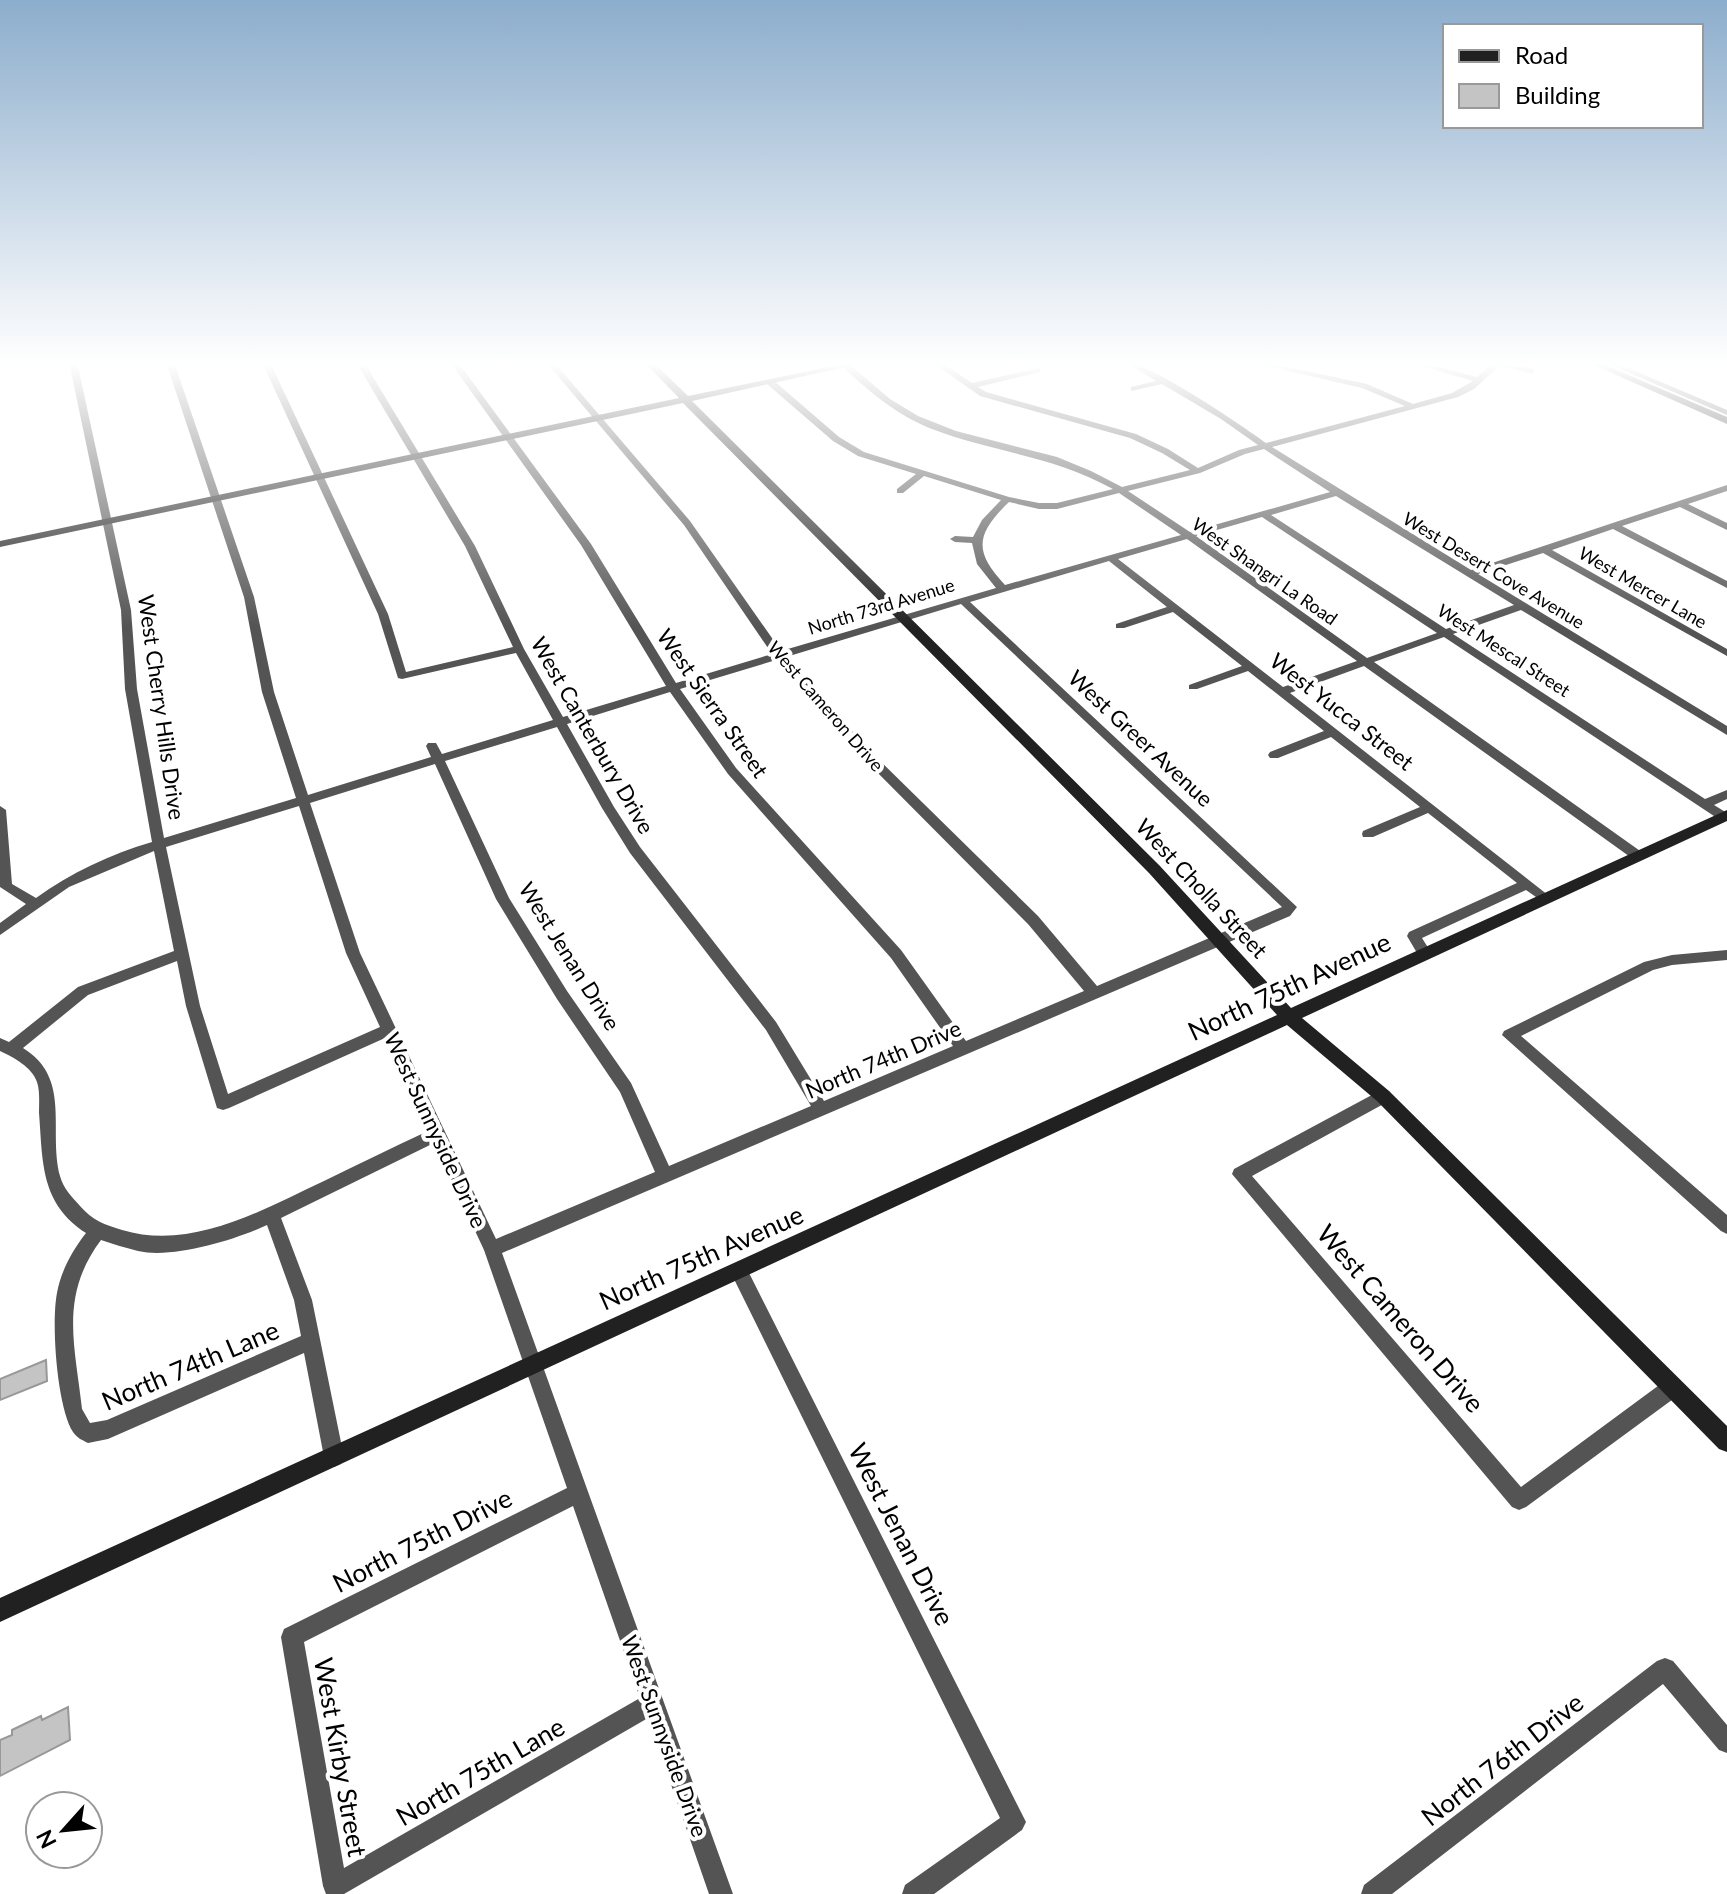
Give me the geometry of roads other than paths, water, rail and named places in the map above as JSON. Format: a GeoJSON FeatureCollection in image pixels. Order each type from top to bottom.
{"type":"FeatureCollection","features":[{"type":"Feature","properties":{"kind":"street","name":"West Cherry Hills Drive"},"geometry":{"type":"LineString","coordinates":[[91,450],[126,610],[133,703],[181,954],[193,1006],[223,1103],[389,1030]]}},
{"type":"Feature","properties":{"kind":"street","name":"West Sunnyside Drive"},"geometry":{"type":"LineString","coordinates":[[201,450],[249,597],[268,692],[353,953],[492,1249],[721,1894]]}},
{"type":"Feature","properties":{"kind":"street"},"geometry":{"type":"LineString","coordinates":[[308,450],[383,614],[402,676],[519,649]]}},
{"type":"Feature","properties":{"kind":"street","name":"West Canterbury Drive"},"geometry":{"type":"LineString","coordinates":[[414,450],[478,559],[519,649],[608,808],[635,850],[771,1026],[821,1109]]}},
{"type":"Feature","properties":{"kind":"street"},"geometry":{"type":"LineString","coordinates":[[0,544],[443,450]]}},
{"type":"Feature","properties":{"kind":"street","name":"West Sierra Street"},"geometry":{"type":"LineString","coordinates":[[518,450],[586,544],[673,688],[732,771],[896,954],[963,1049]]}},
{"type":"Feature","properties":{"kind":"street","name":"West Cameron Drive"},"geometry":{"type":"LineString","coordinates":[[625,450],[687,523],[779,656],[868,756],[1033,920],[1094,993]]}},
{"type":"Feature","properties":{"kind":"street","name":"West Cholla Street"},"geometry":{"type":"LineString","coordinates":[[737,450],[1154,869],[1288,1016],[1383,1096],[1727,1441]]}},
{"type":"Feature","properties":{"kind":"street"},"geometry":{"type":"LineString","coordinates":[[855,450],[921,474],[1039,506],[1057,506],[1119,492],[1197,471],[1255,450]]}},
{"type":"Feature","properties":{"kind":"street","name":"West Shangri La Road"},"geometry":{"type":"LineString","coordinates":[[1017,450],[1074,466],[1189,536],[1638,856]]}},
{"type":"Feature","properties":{"kind":"street"},"geometry":{"type":"LineString","coordinates":[[1164,450],[1197,471]]}},
{"type":"Feature","properties":{"kind":"street","name":"West Desert Cove Avenue"},"geometry":{"type":"LineString","coordinates":[[1270,450],[1727,731]]}},
{"type":"Feature","properties":{"kind":"street"},"geometry":{"type":"LineString","coordinates":[[900,491],[921,474]]}},
{"type":"Feature","properties":{"kind":"street"},"geometry":{"type":"LineString","coordinates":[[1469,574],[1727,488]]}},
{"type":"Feature","properties":{"kind":"street","name":"North 73rd Avenue"},"geometry":{"type":"LineString","coordinates":[[0,930],[34,903],[89,871],[159,845],[303,801],[435,753],[561,722],[905,617],[1336,493]]}},
{"type":"Feature","properties":{"kind":"street"},"geometry":{"type":"LineString","coordinates":[[1003,589],[981,564],[976,540],[986,517],[1007,499]]}},
{"type":"Feature","properties":{"kind":"street"},"geometry":{"type":"LineString","coordinates":[[1681,504],[1727,527]]}},
{"type":"Feature","properties":{"kind":"street","name":"West Mescal Street"},"geometry":{"type":"LineString","coordinates":[[1264,514],[1725,816]]}},
{"type":"Feature","properties":{"kind":"street"},"geometry":{"type":"LineString","coordinates":[[1614,526],[1727,585]]}},
{"type":"Feature","properties":{"kind":"street"},"geometry":{"type":"LineString","coordinates":[[955,539],[976,540]]}},
{"type":"Feature","properties":{"kind":"street","name":"West Mercer Lane"},"geometry":{"type":"LineString","coordinates":[[1544,549],[1727,653]]}},
{"type":"Feature","properties":{"kind":"street","name":"West Yucca Street"},"geometry":{"type":"LineString","coordinates":[[1111,558],[1546,899]]}},
{"type":"Feature","properties":{"kind":"street","name":"West Greer Avenue"},"geometry":{"type":"LineString","coordinates":[[963,601],[1290,907]]}},
{"type":"Feature","properties":{"kind":"street"},"geometry":{"type":"LineString","coordinates":[[1281,692],[1521,606]]}},
{"type":"Feature","properties":{"kind":"street"},"geometry":{"type":"LineString","coordinates":[[1120,626],[1174,608]]}},
{"type":"Feature","properties":{"kind":"street"},"geometry":{"type":"LineString","coordinates":[[1193,687],[1250,667]]}},
{"type":"Feature","properties":{"kind":"street"},"geometry":{"type":"LineString","coordinates":[[1274,755],[1333,732]]}},
{"type":"Feature","properties":{"kind":"street","name":"West Jenan Drive"},"geometry":{"type":"LineString","coordinates":[[435,753],[503,899],[562,995],[626,1088],[665,1175]]}},
{"type":"Feature","properties":{"kind":"street"},"geometry":{"type":"LineString","coordinates":[[1705,804],[1727,794]]}},
{"type":"Feature","properties":{"kind":"street"},"geometry":{"type":"LineString","coordinates":[[1368,834],[1430,807]]}},
{"type":"Feature","properties":{"kind":"street"},"geometry":{"type":"LineString","coordinates":[[0,810],[6,886],[34,903]]}},
{"type":"Feature","properties":{"kind":"street","name":"North 75th Avenue"},"geometry":{"type":"LineString","coordinates":[[0,1610],[1725,816]]}},
{"type":"Feature","properties":{"kind":"street","name":"North 75th Avenue"},"geometry":{"type":"LineString","coordinates":[[1425,954],[1414,936],[1527,884]]}},
{"type":"Feature","properties":{"kind":"street","name":"North 74th Drive"},"geometry":{"type":"LineString","coordinates":[[492,1249],[1285,912],[1290,907]]}},
{"type":"Feature","properties":{"kind":"street"},"geometry":{"type":"LineString","coordinates":[[181,954],[110,978],[83,991],[5,1047],[34,1063],[45,1083],[50,1163],[56,1186],[69,1208],[98,1231],[141,1244],[189,1242],[237,1229],[439,1133]]}},
{"type":"Feature","properties":{"kind":"street"},"geometry":{"type":"LineString","coordinates":[[1727,955],[1672,960],[1640,969],[1509,1035],[1727,1226]]}},
{"type":"Feature","properties":{"kind":"street","name":"West Cameron Drive"},"geometry":{"type":"LineString","coordinates":[[1383,1096],[1240,1174],[1519,1500],[1673,1387]]}},
{"type":"Feature","properties":{"kind":"street"},"geometry":{"type":"LineString","coordinates":[[272,1215],[303,1300],[334,1457]]}},
{"type":"Feature","properties":{"kind":"street","name":"North 74th Lane"},"geometry":{"type":"LineString","coordinates":[[98,1231],[75,1259],[68,1277],[64,1306],[75,1418],[88,1433],[108,1429],[312,1340]]}},
{"type":"Feature","properties":{"kind":"street","name":"West Jenan Drive"},"geometry":{"type":"LineString","coordinates":[[739,1271],[1014,1822],[914,1894]]}},
{"type":"Feature","properties":{"kind":"street","name":"North 75th Drive"},"geometry":{"type":"LineString","coordinates":[[292,1637],[578,1493]]}},
{"type":"Feature","properties":{"kind":"street","name":"West Kirby Street"},"geometry":{"type":"LineString","coordinates":[[292,1637],[335,1886]]}},
{"type":"Feature","properties":{"kind":"street","name":"North 76th Drive"},"geometry":{"type":"LineString","coordinates":[[1373,1894],[1665,1669],[1727,1742]]}},
{"type":"Feature","properties":{"kind":"street","name":"North 75th Lane"},"geometry":{"type":"LineString","coordinates":[[335,1886],[653,1703]]}}]}
